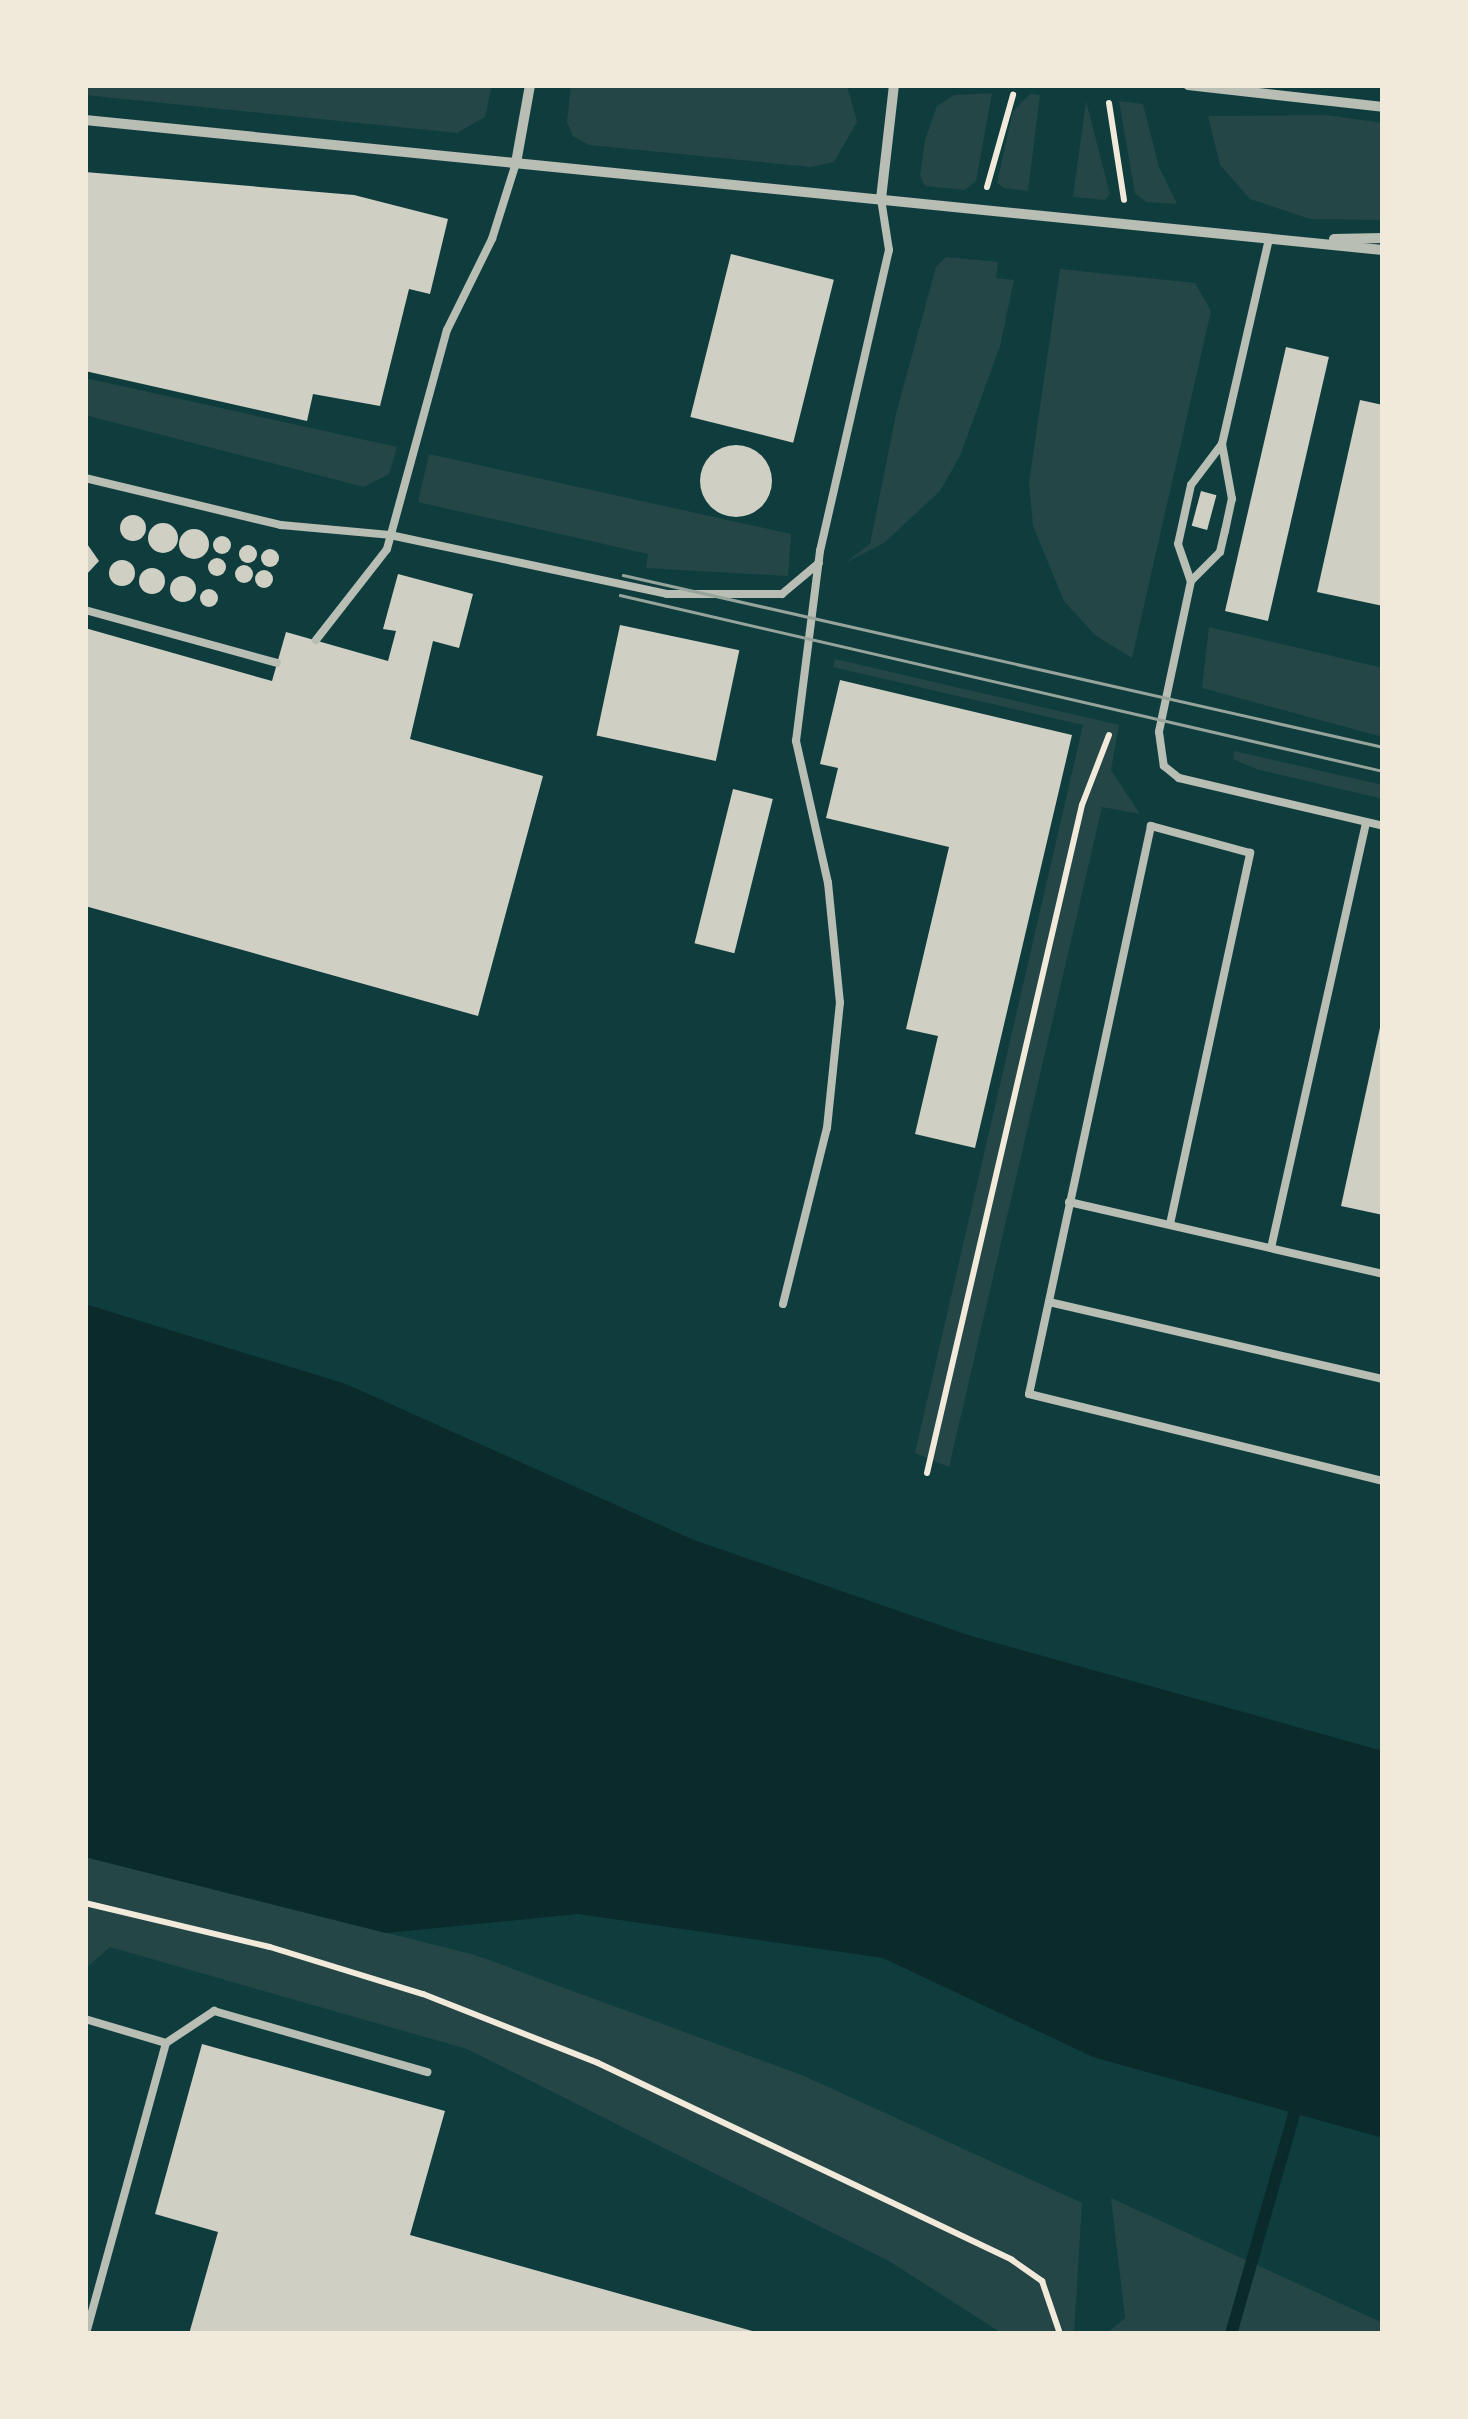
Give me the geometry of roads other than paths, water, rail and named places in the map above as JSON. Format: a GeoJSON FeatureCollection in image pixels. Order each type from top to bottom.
{"type":"FeatureCollection","features":[{"type":"Feature","properties":{"kind":"street"},"geometry":{"type":"LineString","coordinates":[[516,163],[530,85]]}},
{"type":"Feature","properties":{"kind":"street"},"geometry":{"type":"LineString","coordinates":[[880,199],[894,85]]}},
{"type":"Feature","properties":{"kind":"street"},"geometry":{"type":"LineString","coordinates":[[1188,85],[1383,107]]}},
{"type":"Feature","properties":{"kind":"street"},"geometry":{"type":"LineString","coordinates":[[85,120],[1383,250]]}},
{"type":"Feature","properties":{"kind":"street"},"geometry":{"type":"LineString","coordinates":[[1292,240],[1383,238]]}},
{"type":"Feature","properties":{"kind":"lane"},"geometry":{"type":"LineString","coordinates":[[316,640],[375,570],[390,535],[447,330],[492,239],[516,163]]}},
{"type":"Feature","properties":{"kind":"lane"},"geometry":{"type":"LineString","coordinates":[[784,1304],[827,1128],[840,1003],[828,884],[796,741],[820,563],[889,250],[880,199]]}},
{"type":"Feature","properties":{"kind":"lane"},"geometry":{"type":"LineString","coordinates":[[1190,581],[1220,552],[1226,531],[1232,499],[1222,444],[1268,238]]}},
{"type":"Feature","properties":{"kind":"lane"},"geometry":{"type":"LineString","coordinates":[[1222,444],[1190,485],[1178,544],[1190,581],[1159,732],[1164,766],[1179,778],[1383,826]]}},
{"type":"Feature","properties":{"kind":"lane"},"geometry":{"type":"LineString","coordinates":[[85,478],[281,525],[390,535],[608,587],[667,594],[782,594],[820,563]]}},
{"type":"Feature","properties":{"kind":"lane"},"geometry":{"type":"LineString","coordinates":[[85,610],[277,663]]}},
{"type":"Feature","properties":{"kind":"lane"},"geometry":{"type":"LineString","coordinates":[[1271,1248],[1366,822]]}},
{"type":"Feature","properties":{"kind":"lane"},"geometry":{"type":"LineString","coordinates":[[1170,1224],[1250,853],[1152,826],[1028,1394],[1383,1481]]}},
{"type":"Feature","properties":{"kind":"lane"},"geometry":{"type":"LineString","coordinates":[[1069,1202],[1383,1274]]}},
{"type":"Feature","properties":{"kind":"lane"},"geometry":{"type":"LineString","coordinates":[[1049,1302],[1383,1379]]}},
{"type":"Feature","properties":{"kind":"lane"},"geometry":{"type":"LineString","coordinates":[[86,2334],[166,2043],[214,2011],[427,2072]]}},
{"type":"Feature","properties":{"kind":"lane"},"geometry":{"type":"LineString","coordinates":[[85,2019],[166,2043]]}},
{"type":"Feature","properties":{"kind":"waterway"},"geometry":{"type":"LineString","coordinates":[[1231,2334],[1298,2101]]}},
{"type":"Feature","properties":{"kind":"tram line"},"geometry":{"type":"LineString","coordinates":[[623,575],[1383,747]]}},
{"type":"Feature","properties":{"kind":"tram line"},"geometry":{"type":"LineString","coordinates":[[620,595],[1383,771]]}}]}
